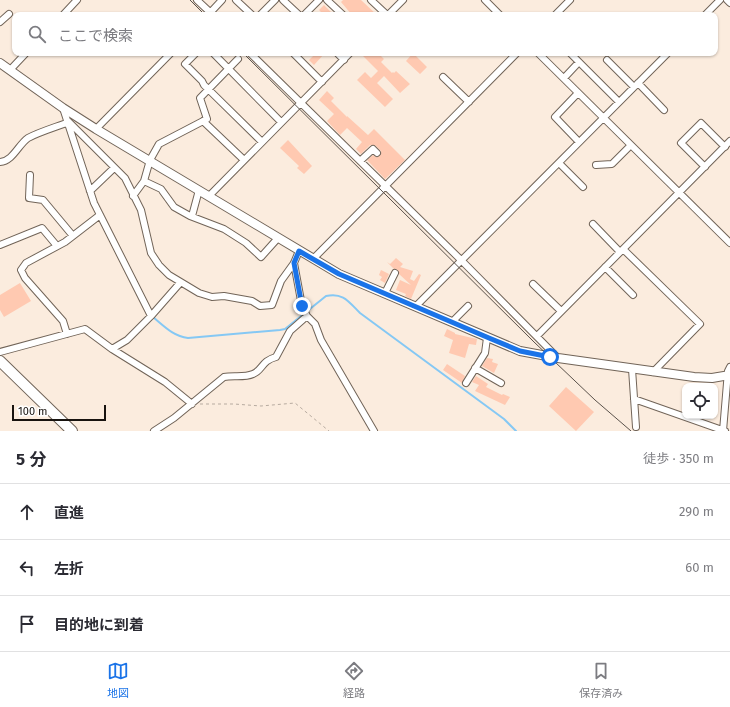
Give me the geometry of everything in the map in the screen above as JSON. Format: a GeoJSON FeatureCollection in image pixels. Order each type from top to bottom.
{"type":"FeatureCollection","features":[{"type":"Feature","properties":{"kind":"highway"},"geometry":{"type":"LineString","coordinates":[[0,361],[72,431]]}},
{"type":"Feature","properties":{"kind":"street"},"geometry":{"type":"LineString","coordinates":[[66,12],[77,0]]}},
{"type":"Feature","properties":{"kind":"street"},"geometry":{"type":"LineString","coordinates":[[198,0],[208,12]]}},
{"type":"Feature","properties":{"kind":"street"},"geometry":{"type":"LineString","coordinates":[[212,12],[222,0]]}},
{"type":"Feature","properties":{"kind":"street"},"geometry":{"type":"LineString","coordinates":[[236,0],[249,12]]}},
{"type":"Feature","properties":{"kind":"street"},"geometry":{"type":"LineString","coordinates":[[263,12],[275,0]]}},
{"type":"Feature","properties":{"kind":"street"},"geometry":{"type":"LineString","coordinates":[[283,0],[296,12]]}},
{"type":"Feature","properties":{"kind":"street"},"geometry":{"type":"LineString","coordinates":[[307,12],[319,0]]}},
{"type":"Feature","properties":{"kind":"street"},"geometry":{"type":"LineString","coordinates":[[327,0],[340,12]]}},
{"type":"Feature","properties":{"kind":"street"},"geometry":{"type":"LineString","coordinates":[[371,0],[384,12]]}},
{"type":"Feature","properties":{"kind":"street"},"geometry":{"type":"LineString","coordinates":[[390,12],[403,0]]}},
{"type":"Feature","properties":{"kind":"street"},"geometry":{"type":"LineString","coordinates":[[485,0],[497,12]]}},
{"type":"Feature","properties":{"kind":"street"},"geometry":{"type":"LineString","coordinates":[[558,12],[570,0]]}},
{"type":"Feature","properties":{"kind":"street"},"geometry":{"type":"LineString","coordinates":[[708,12],[720,0]]}},
{"type":"Feature","properties":{"kind":"street"},"geometry":{"type":"LineString","coordinates":[[727,0],[730,3]]}},
{"type":"Feature","properties":{"kind":"street"},"geometry":{"type":"LineString","coordinates":[[0,22],[9,14]]}},
{"type":"Feature","properties":{"kind":"street"},"geometry":{"type":"LineString","coordinates":[[10,70],[23,56]]}},
{"type":"Feature","properties":{"kind":"street"},"geometry":{"type":"LineString","coordinates":[[96,129],[168,56]]}},
{"type":"Feature","properties":{"kind":"street"},"geometry":{"type":"LineString","coordinates":[[193,56],[186,64],[208,89],[262,142]]}},
{"type":"Feature","properties":{"kind":"street"},"geometry":{"type":"LineString","coordinates":[[215,56],[281,122]]}},
{"type":"Feature","properties":{"kind":"street"},"geometry":{"type":"LineString","coordinates":[[253,56],[461,260],[558,358]]}},
{"type":"Feature","properties":{"kind":"street"},"geometry":{"type":"LineString","coordinates":[[296,56],[322,82]]}},
{"type":"Feature","properties":{"kind":"street"},"geometry":{"type":"LineString","coordinates":[[340,56],[344,60]]}},
{"type":"Feature","properties":{"kind":"street"},"geometry":{"type":"LineString","coordinates":[[209,196],[347,56]]}},
{"type":"Feature","properties":{"kind":"street"},"geometry":{"type":"LineString","coordinates":[[313,259],[514,56]]}},
{"type":"Feature","properties":{"kind":"street"},"geometry":{"type":"LineString","coordinates":[[541,56],[730,243]]}},
{"type":"Feature","properties":{"kind":"street"},"geometry":{"type":"LineString","coordinates":[[573,56],[619,102]]}},
{"type":"Feature","properties":{"kind":"street"},"geometry":{"type":"LineString","coordinates":[[416,306],[665,56]]}},
{"type":"Feature","properties":{"kind":"street"},"geometry":{"type":"LineString","coordinates":[[134,196],[144,181],[150,160],[159,144],[207,119],[200,98],[238,59]]}},
{"type":"Feature","properties":{"kind":"street"},"geometry":{"type":"LineString","coordinates":[[607,60],[664,110]]}},
{"type":"Feature","properties":{"kind":"street"},"geometry":{"type":"LineString","coordinates":[[564,78],[580,62]]}},
{"type":"Feature","properties":{"kind":"street"},"geometry":{"type":"LineString","coordinates":[[0,63],[63,108],[96,129],[339,274],[487,338],[520,351],[632,370],[712,378],[729,375]]}},
{"type":"Feature","properties":{"kind":"street"},"geometry":{"type":"LineString","coordinates":[[443,76],[469,102]]}},
{"type":"Feature","properties":{"kind":"street"},"geometry":{"type":"LineString","coordinates":[[578,93],[555,117],[579,142]]}},
{"type":"Feature","properties":{"kind":"street"},"geometry":{"type":"LineString","coordinates":[[63,108],[69,122],[94,203],[151,316]]}},
{"type":"Feature","properties":{"kind":"street"},"geometry":{"type":"LineString","coordinates":[[203,121],[244,160]]}},
{"type":"Feature","properties":{"kind":"street"},"geometry":{"type":"LineString","coordinates":[[0,162],[4,162],[10,157],[27,139],[69,122]]}},
{"type":"Feature","properties":{"kind":"street"},"geometry":{"type":"LineString","coordinates":[[69,122],[125,178],[141,210],[151,253],[170,275],[180,283],[199,293],[212,297],[224,296],[252,301],[260,306],[272,304],[281,281],[294,263],[299,251]]}},
{"type":"Feature","properties":{"kind":"street"},"geometry":{"type":"LineString","coordinates":[[705,167],[681,143],[701,123],[725,147]]}},
{"type":"Feature","properties":{"kind":"street"},"geometry":{"type":"LineString","coordinates":[[537,336],[730,141]]}},
{"type":"Feature","properties":{"kind":"street"},"geometry":{"type":"LineString","coordinates":[[596,165],[612,164],[631,145]]}},
{"type":"Feature","properties":{"kind":"street"},"geometry":{"type":"LineString","coordinates":[[360,161],[373,149],[377,153]]}},
{"type":"Feature","properties":{"kind":"street"},"geometry":{"type":"LineString","coordinates":[[559,163],[583,187]]}},
{"type":"Feature","properties":{"kind":"street"},"geometry":{"type":"LineString","coordinates":[[90,191],[114,168]]}},
{"type":"Feature","properties":{"kind":"street"},"geometry":{"type":"LineString","coordinates":[[30,175],[29,198],[43,200],[73,236]]}},
{"type":"Feature","properties":{"kind":"street"},"geometry":{"type":"LineString","coordinates":[[144,181],[161,189],[174,207],[224,229],[246,244],[261,257],[278,238]]}},
{"type":"Feature","properties":{"kind":"street"},"geometry":{"type":"LineString","coordinates":[[192,216],[200,190]]}},
{"type":"Feature","properties":{"kind":"street"},"geometry":{"type":"LineString","coordinates":[[67,334],[63,321],[25,278],[21,270],[26,263],[73,236],[100,214]]}},
{"type":"Feature","properties":{"kind":"street"},"geometry":{"type":"LineString","coordinates":[[593,224],[700,324],[653,372]]}},
{"type":"Feature","properties":{"kind":"street"},"geometry":{"type":"LineString","coordinates":[[0,246],[42,228],[57,246]]}},
{"type":"Feature","properties":{"kind":"street"},"geometry":{"type":"LineString","coordinates":[[294,263],[302,306],[306,314],[315,324],[321,340],[374,431]]}},
{"type":"Feature","properties":{"kind":"street"},"geometry":{"type":"LineString","coordinates":[[605,267],[633,295]]}},
{"type":"Feature","properties":{"kind":"street"},"geometry":{"type":"LineString","coordinates":[[385,293],[395,273]]}},
{"type":"Feature","properties":{"kind":"street"},"geometry":{"type":"LineString","coordinates":[[112,349],[127,340],[151,316],[180,283]]}},
{"type":"Feature","properties":{"kind":"street"},"geometry":{"type":"LineString","coordinates":[[533,284],[561,311]]}},
{"type":"Feature","properties":{"kind":"street"},"geometry":{"type":"LineString","coordinates":[[452,322],[468,306]]}},
{"type":"Feature","properties":{"kind":"street"},"geometry":{"type":"LineString","coordinates":[[154,431],[174,418],[224,377],[232,375],[247,376],[255,374],[266,361],[276,357],[290,331],[306,314]]}},
{"type":"Feature","properties":{"kind":"street"},"geometry":{"type":"LineString","coordinates":[[0,352],[85,328],[112,349],[165,382],[192,404]]}},
{"type":"Feature","properties":{"kind":"street"},"geometry":{"type":"LineString","coordinates":[[466,383],[485,353],[487,338]]}},
{"type":"Feature","properties":{"kind":"street"},"geometry":{"type":"LineString","coordinates":[[634,399],[724,431],[729,375],[728,371],[730,367]]}},
{"type":"Feature","properties":{"kind":"street"},"geometry":{"type":"LineString","coordinates":[[475,368],[501,383]]}},
{"type":"Feature","properties":{"kind":"street"},"geometry":{"type":"LineString","coordinates":[[632,370],[636,427]]}},
{"type":"Feature","properties":{"kind":"path"},"geometry":{"type":"LineString","coordinates":[[192,404],[234,404],[261,406],[295,403],[329,431]]}},
{"type":"Feature","properties":{"kind":"building"},"geometry":{"type":"Polygon","coordinates":[[[343,0],[361,0],[374,12],[349,12],[341,2],[343,0]]]}},
{"type":"Feature","properties":{"kind":"building"},"geometry":{"type":"Polygon","coordinates":[[[324,5],[331,12],[321,12],[319,10],[324,5]]]}},
{"type":"Feature","properties":{"kind":"building"},"geometry":{"type":"Polygon","coordinates":[[[313,56],[322,56],[314,65],[309,60],[313,56]]]}},
{"type":"Feature","properties":{"kind":"building"},"geometry":{"type":"Polygon","coordinates":[[[363,56],[381,56],[384,59],[381,62],[392,73],[396,71],[410,84],[400,93],[384,76],[377,83],[393,99],[385,107],[357,80],[365,72],[371,78],[378,71],[363,56]]]}},
{"type":"Feature","properties":{"kind":"building"},"geometry":{"type":"Polygon","coordinates":[[[410,56],[416,56],[427,67],[420,74],[406,61],[410,56]]]}},
{"type":"Feature","properties":{"kind":"building"},"geometry":{"type":"Polygon","coordinates":[[[327,91],[334,98],[331,101],[347,117],[368,135],[374,129],[405,160],[385,179],[367,160],[373,155],[376,157],[380,156],[381,151],[376,146],[370,145],[361,154],[356,149],[362,142],[347,128],[340,135],[327,121],[334,114],[319,100],[327,91]]]}},
{"type":"Feature","properties":{"kind":"building"},"geometry":{"type":"Polygon","coordinates":[[[288,140],[312,166],[304,174],[297,168],[299,166],[280,148],[288,140]]]}},
{"type":"Feature","properties":{"kind":"building"},"geometry":{"type":"Polygon","coordinates":[[[396,258],[403,264],[400,267],[413,271],[410,279],[414,281],[419,274],[421,275],[411,299],[405,296],[406,294],[396,290],[400,280],[411,285],[399,274],[398,270],[394,269],[387,262],[390,264],[396,258]]]}},
{"type":"Feature","properties":{"kind":"building"},"geometry":{"type":"Polygon","coordinates":[[[381,270],[389,274],[385,283],[380,280],[382,277],[379,275],[381,270]]]}},
{"type":"Feature","properties":{"kind":"building"},"geometry":{"type":"Polygon","coordinates":[[[20,283],[31,301],[4,317],[0,310],[0,295],[20,283]]]}},
{"type":"Feature","properties":{"kind":"building"},"geometry":{"type":"Polygon","coordinates":[[[447,329],[455,334],[477,339],[476,345],[469,344],[465,358],[449,353],[453,340],[444,336],[447,329]]]}},
{"type":"Feature","properties":{"kind":"building"},"geometry":{"type":"Polygon","coordinates":[[[487,358],[493,359],[492,362],[498,364],[494,373],[482,366],[487,358]]]}},
{"type":"Feature","properties":{"kind":"building"},"geometry":{"type":"Polygon","coordinates":[[[447,364],[465,376],[462,383],[443,370],[447,364]]]}},
{"type":"Feature","properties":{"kind":"building"},"geometry":{"type":"Polygon","coordinates":[[[476,376],[488,384],[486,387],[502,395],[503,394],[510,397],[505,405],[475,391],[479,385],[472,382],[476,376]]]}},
{"type":"Feature","properties":{"kind":"building"},"geometry":{"type":"Polygon","coordinates":[[[566,387],[594,412],[576,431],[549,406],[566,387]]]}},
{"type":"Feature","properties":{"kind":"waterway"},"geometry":{"type":"LineString","coordinates":[[153,317],[173,333],[188,338],[280,330],[285,329],[326,296],[337,295],[345,299],[360,313],[504,419],[516,431]]}},
{"type":"Feature","properties":{"kind":"tram line"},"geometry":{"type":"LineString","coordinates":[[190,0],[202,12]]}},
{"type":"Feature","properties":{"kind":"tram line"},"geometry":{"type":"LineString","coordinates":[[246,56],[534,342],[595,400],[631,431]]}},
{"type":"Feature","properties":{"kind":"route"},"geometry":{"type":"LineString","coordinates":[[302,306],[296,281],[294,263],[299,251],[339,274],[489,338],[520,351],[550,357]]}}]}
